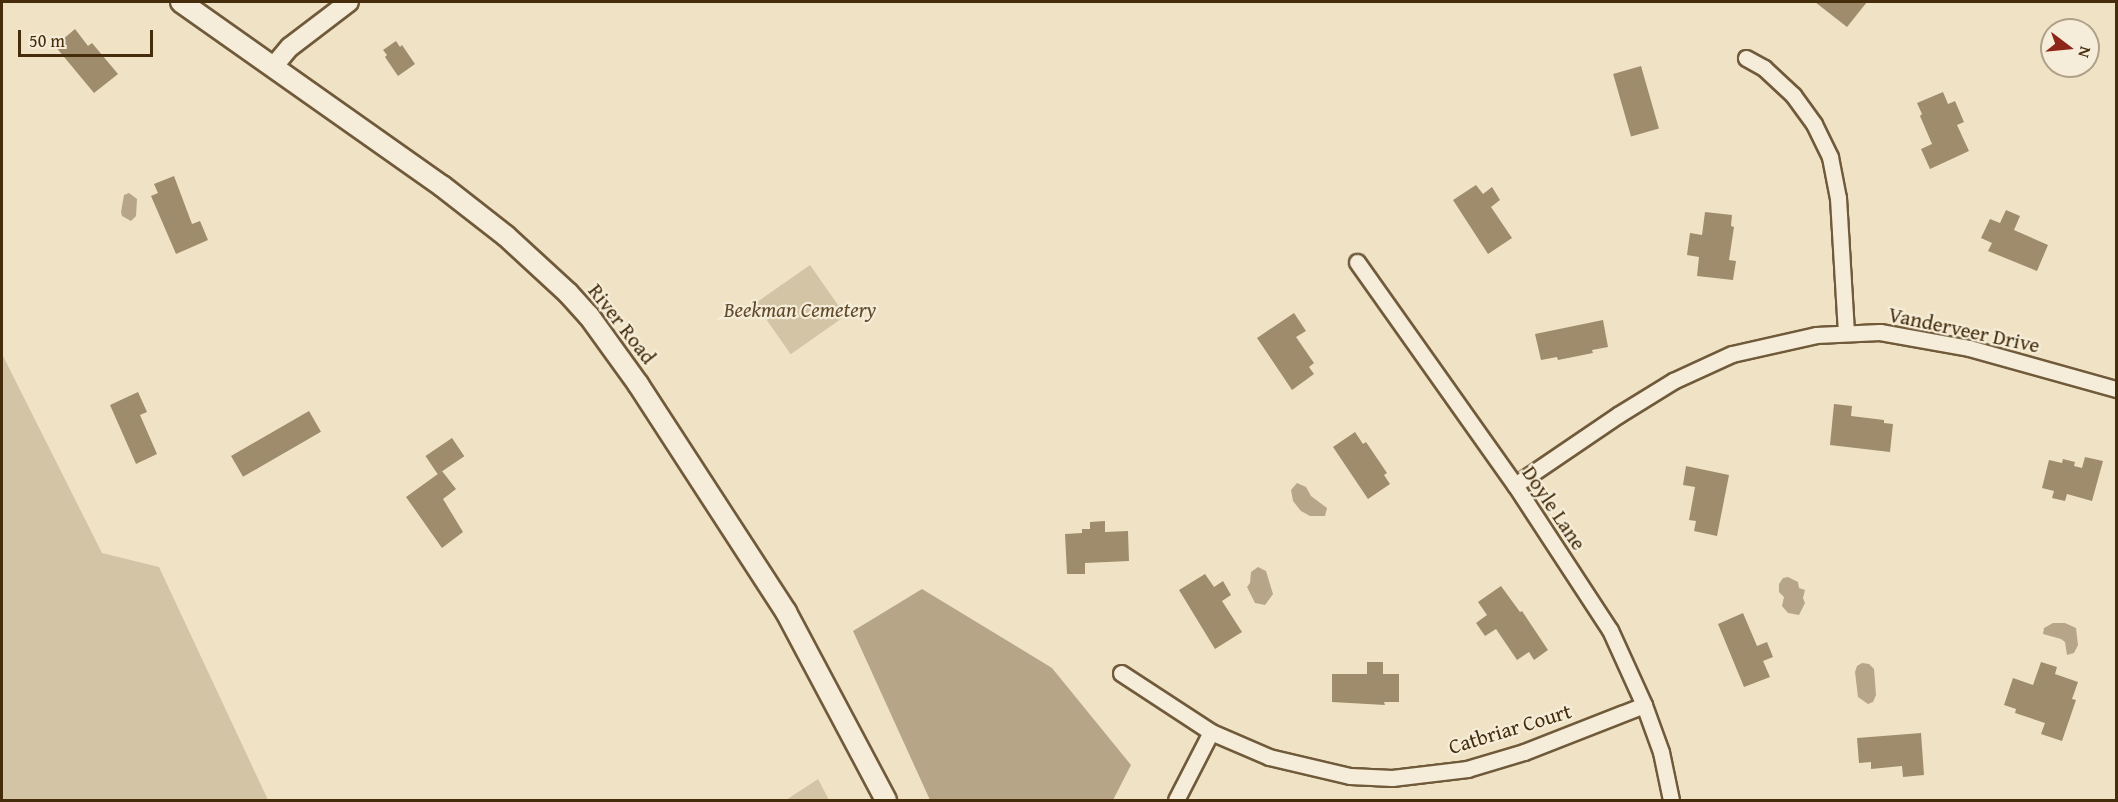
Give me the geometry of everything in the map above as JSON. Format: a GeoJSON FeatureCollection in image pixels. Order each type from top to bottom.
{"type":"FeatureCollection","features":[{"type":"Feature","properties":{"kind":"main road","name":"River Road"},"geometry":{"type":"LineString","coordinates":[[181,2],[442,186],[506,236],[568,293],[589,316],[638,384],[786,612],[886,801]]}},
{"type":"Feature","properties":{"kind":"street"},"geometry":{"type":"LineString","coordinates":[[273,66],[290,47],[349,2]]}},
{"type":"Feature","properties":{"kind":"street"},"geometry":{"type":"LineString","coordinates":[[1746,58],[1764,68],[1793,95],[1814,124],[1830,157],[1838,198],[1846,332]]}},
{"type":"Feature","properties":{"kind":"street","name":"Doyle Lane"},"geometry":{"type":"LineString","coordinates":[[1356,262],[1515,485],[1610,630],[1644,705],[1661,752],[1671,801]]}},
{"type":"Feature","properties":{"kind":"street","name":"Vanderveer Drive"},"geometry":{"type":"LineString","coordinates":[[1515,485],[1618,415],[1673,381],[1732,354],[1816,334],[1880,332],[1969,348],[2116,389]]}},
{"type":"Feature","properties":{"kind":"street","name":"Catbriar Court"},"geometry":{"type":"LineString","coordinates":[[1121,673],[1211,732],[1269,757],[1314,770],[1350,776],[1392,778],[1467,769],[1524,752],[1644,705]]}},
{"type":"Feature","properties":{"kind":"street"},"geometry":{"type":"LineString","coordinates":[[1176,801],[1211,732]]}},
{"type":"Feature","properties":{"kind":"green space","name":"Beekman Cemetery"},"geometry":{"type":"Polygon","coordinates":[[[810,265],[846,316],[791,354],[755,303],[810,265]]]}},
{"type":"Feature","properties":{"kind":"green space"},"geometry":{"type":"Polygon","coordinates":[[[2,354],[102,553],[159,567],[268,800],[2,800],[2,354]]]}},
{"type":"Feature","properties":{"kind":"green space"},"geometry":{"type":"Polygon","coordinates":[[[818,779],[829,800],[786,800],[818,779]]]}},
{"type":"Feature","properties":{"kind":"shaded area"},"geometry":{"type":"Polygon","coordinates":[[[129,193],[137,199],[136,216],[131,221],[122,216],[121,212],[124,195],[129,193]]]}},
{"type":"Feature","properties":{"kind":"shaded area"},"geometry":{"type":"Polygon","coordinates":[[[1297,483],[1306,487],[1311,496],[1327,508],[1325,516],[1310,516],[1301,511],[1293,501],[1291,490],[1297,483]]]}},
{"type":"Feature","properties":{"kind":"shaded area"},"geometry":{"type":"Polygon","coordinates":[[[1258,567],[1266,571],[1273,594],[1265,605],[1255,603],[1247,587],[1250,583],[1251,572],[1258,567]]]}},
{"type":"Feature","properties":{"kind":"shaded area"},"geometry":{"type":"Polygon","coordinates":[[[1788,577],[1798,582],[1799,588],[1805,590],[1803,598],[1805,603],[1799,615],[1788,613],[1782,606],[1784,597],[1779,592],[1779,584],[1783,578],[1788,577]]]}},
{"type":"Feature","properties":{"kind":"shaded area"},"geometry":{"type":"Polygon","coordinates":[[[922,589],[1052,668],[1131,765],[1113,800],[930,800],[853,631],[922,589]]]}},
{"type":"Feature","properties":{"kind":"shaded area"},"geometry":{"type":"Polygon","coordinates":[[[2053,623],[2065,623],[2076,628],[2078,645],[2074,653],[2067,655],[2065,642],[2043,634],[2044,628],[2053,623]]]}},
{"type":"Feature","properties":{"kind":"shaded area"},"geometry":{"type":"Polygon","coordinates":[[[1862,663],[1869,664],[1874,669],[1876,695],[1873,702],[1868,704],[1858,697],[1855,672],[1857,666],[1862,663]]]}},
{"type":"Feature","properties":{"kind":"building"},"geometry":{"type":"Polygon","coordinates":[[[1815,2],[1867,2],[1847,27],[1815,2]]]}},
{"type":"Feature","properties":{"kind":"building"},"geometry":{"type":"Polygon","coordinates":[[[75,29],[88,46],[92,43],[118,74],[94,93],[55,46],[75,29]]]}},
{"type":"Feature","properties":{"kind":"building"},"geometry":{"type":"Polygon","coordinates":[[[396,41],[400,47],[402,45],[415,64],[398,76],[383,50],[396,41]]]}},
{"type":"Feature","properties":{"kind":"building"},"geometry":{"type":"Polygon","coordinates":[[[1641,66],[1659,128],[1631,136],[1613,74],[1641,66]]]}},
{"type":"Feature","properties":{"kind":"building"},"geometry":{"type":"Polygon","coordinates":[[[1943,92],[1948,104],[1955,101],[1964,122],[1957,125],[1969,151],[1930,169],[1921,149],[1932,144],[1917,103],[1943,92]]]}},
{"type":"Feature","properties":{"kind":"building"},"geometry":{"type":"Polygon","coordinates":[[[174,176],[192,224],[200,221],[208,240],[176,254],[151,196],[158,193],[154,184],[174,176]]]}},
{"type":"Feature","properties":{"kind":"building"},"geometry":{"type":"Polygon","coordinates":[[[1476,185],[1483,194],[1492,187],[1500,200],[1491,207],[1512,238],[1488,254],[1453,200],[1476,185]]]}},
{"type":"Feature","properties":{"kind":"building"},"geometry":{"type":"Polygon","coordinates":[[[2006,210],[2020,216],[2014,230],[2048,245],[2037,271],[1988,251],[1992,243],[1981,238],[1990,219],[2000,223],[2006,210]]]}},
{"type":"Feature","properties":{"kind":"building"},"geometry":{"type":"Polygon","coordinates":[[[1705,212],[1732,215],[1731,226],[1734,227],[1729,260],[1736,261],[1733,280],[1697,276],[1699,257],[1687,255],[1690,233],[1702,235],[1705,212]]]}},
{"type":"Feature","properties":{"kind":"building"},"geometry":{"type":"Polygon","coordinates":[[[1294,313],[1306,331],[1296,337],[1314,363],[1309,367],[1314,374],[1292,390],[1257,338],[1294,313]]]}},
{"type":"Feature","properties":{"kind":"building"},"geometry":{"type":"Polygon","coordinates":[[[1603,320],[1608,347],[1592,350],[1593,353],[1558,360],[1557,357],[1541,360],[1535,334],[1603,320]]]}},
{"type":"Feature","properties":{"kind":"building"},"geometry":{"type":"Polygon","coordinates":[[[138,392],[147,412],[140,415],[157,454],[136,464],[110,405],[138,392]]]}},
{"type":"Feature","properties":{"kind":"building"},"geometry":{"type":"Polygon","coordinates":[[[1834,404],[1852,406],[1851,416],[1884,420],[1884,423],[1893,424],[1890,452],[1830,445],[1834,404]]]}},
{"type":"Feature","properties":{"kind":"building"},"geometry":{"type":"Polygon","coordinates":[[[309,411],[321,432],[243,477],[231,456],[309,411]]]}},
{"type":"Feature","properties":{"kind":"building"},"geometry":{"type":"Polygon","coordinates":[[[1355,432],[1363,444],[1366,442],[1387,473],[1384,475],[1390,484],[1368,499],[1333,447],[1355,432]]]}},
{"type":"Feature","properties":{"kind":"building"},"geometry":{"type":"Polygon","coordinates":[[[452,438],[464,456],[438,474],[425,456],[452,438]]]}},
{"type":"Feature","properties":{"kind":"building"},"geometry":{"type":"Polygon","coordinates":[[[2085,457],[2103,461],[2092,501],[2067,494],[2065,501],[2052,498],[2054,491],[2042,488],[2049,460],[2062,463],[2063,459],[2075,462],[2074,466],[2082,468],[2085,457]]]}},
{"type":"Feature","properties":{"kind":"building"},"geometry":{"type":"Polygon","coordinates":[[[1686,466],[1729,475],[1717,536],[1694,531],[1696,521],[1689,520],[1695,487],[1683,485],[1686,466]]]}},
{"type":"Feature","properties":{"kind":"building"},"geometry":{"type":"Polygon","coordinates":[[[442,471],[456,489],[443,499],[463,532],[442,548],[406,497],[442,471]]]}},
{"type":"Feature","properties":{"kind":"building"},"geometry":{"type":"Polygon","coordinates":[[[1105,521],[1105,532],[1128,531],[1129,561],[1085,563],[1085,574],[1067,574],[1065,534],[1082,533],[1082,529],[1090,529],[1090,522],[1105,521]]]}},
{"type":"Feature","properties":{"kind":"building"},"geometry":{"type":"Polygon","coordinates":[[[1205,574],[1214,587],[1223,581],[1231,595],[1222,601],[1242,632],[1215,649],[1179,590],[1205,574]]]}},
{"type":"Feature","properties":{"kind":"building"},"geometry":{"type":"Polygon","coordinates":[[[1501,586],[1520,612],[1522,611],[1548,650],[1534,660],[1529,652],[1517,660],[1496,629],[1485,636],[1476,623],[1487,615],[1478,602],[1501,586]]]}},
{"type":"Feature","properties":{"kind":"building"},"geometry":{"type":"Polygon","coordinates":[[[1743,613],[1757,646],[1767,642],[1773,657],[1763,661],[1770,677],[1744,687],[1718,624],[1743,613]]]}},
{"type":"Feature","properties":{"kind":"building"},"geometry":{"type":"Polygon","coordinates":[[[1367,662],[1383,662],[1383,674],[1399,674],[1399,702],[1384,702],[1385,705],[1332,702],[1332,674],[1367,674],[1367,662]]]}},
{"type":"Feature","properties":{"kind":"building"},"geometry":{"type":"Polygon","coordinates":[[[2041,662],[2057,667],[2055,674],[2078,682],[2072,699],[2076,700],[2062,741],[2041,734],[2045,723],[2015,713],[2016,709],[2004,705],[2013,678],[2033,685],[2041,662]]]}},
{"type":"Feature","properties":{"kind":"building"},"geometry":{"type":"Polygon","coordinates":[[[1921,733],[1924,775],[1903,777],[1902,766],[1871,769],[1871,762],[1859,763],[1857,738],[1921,733]]]}}]}
